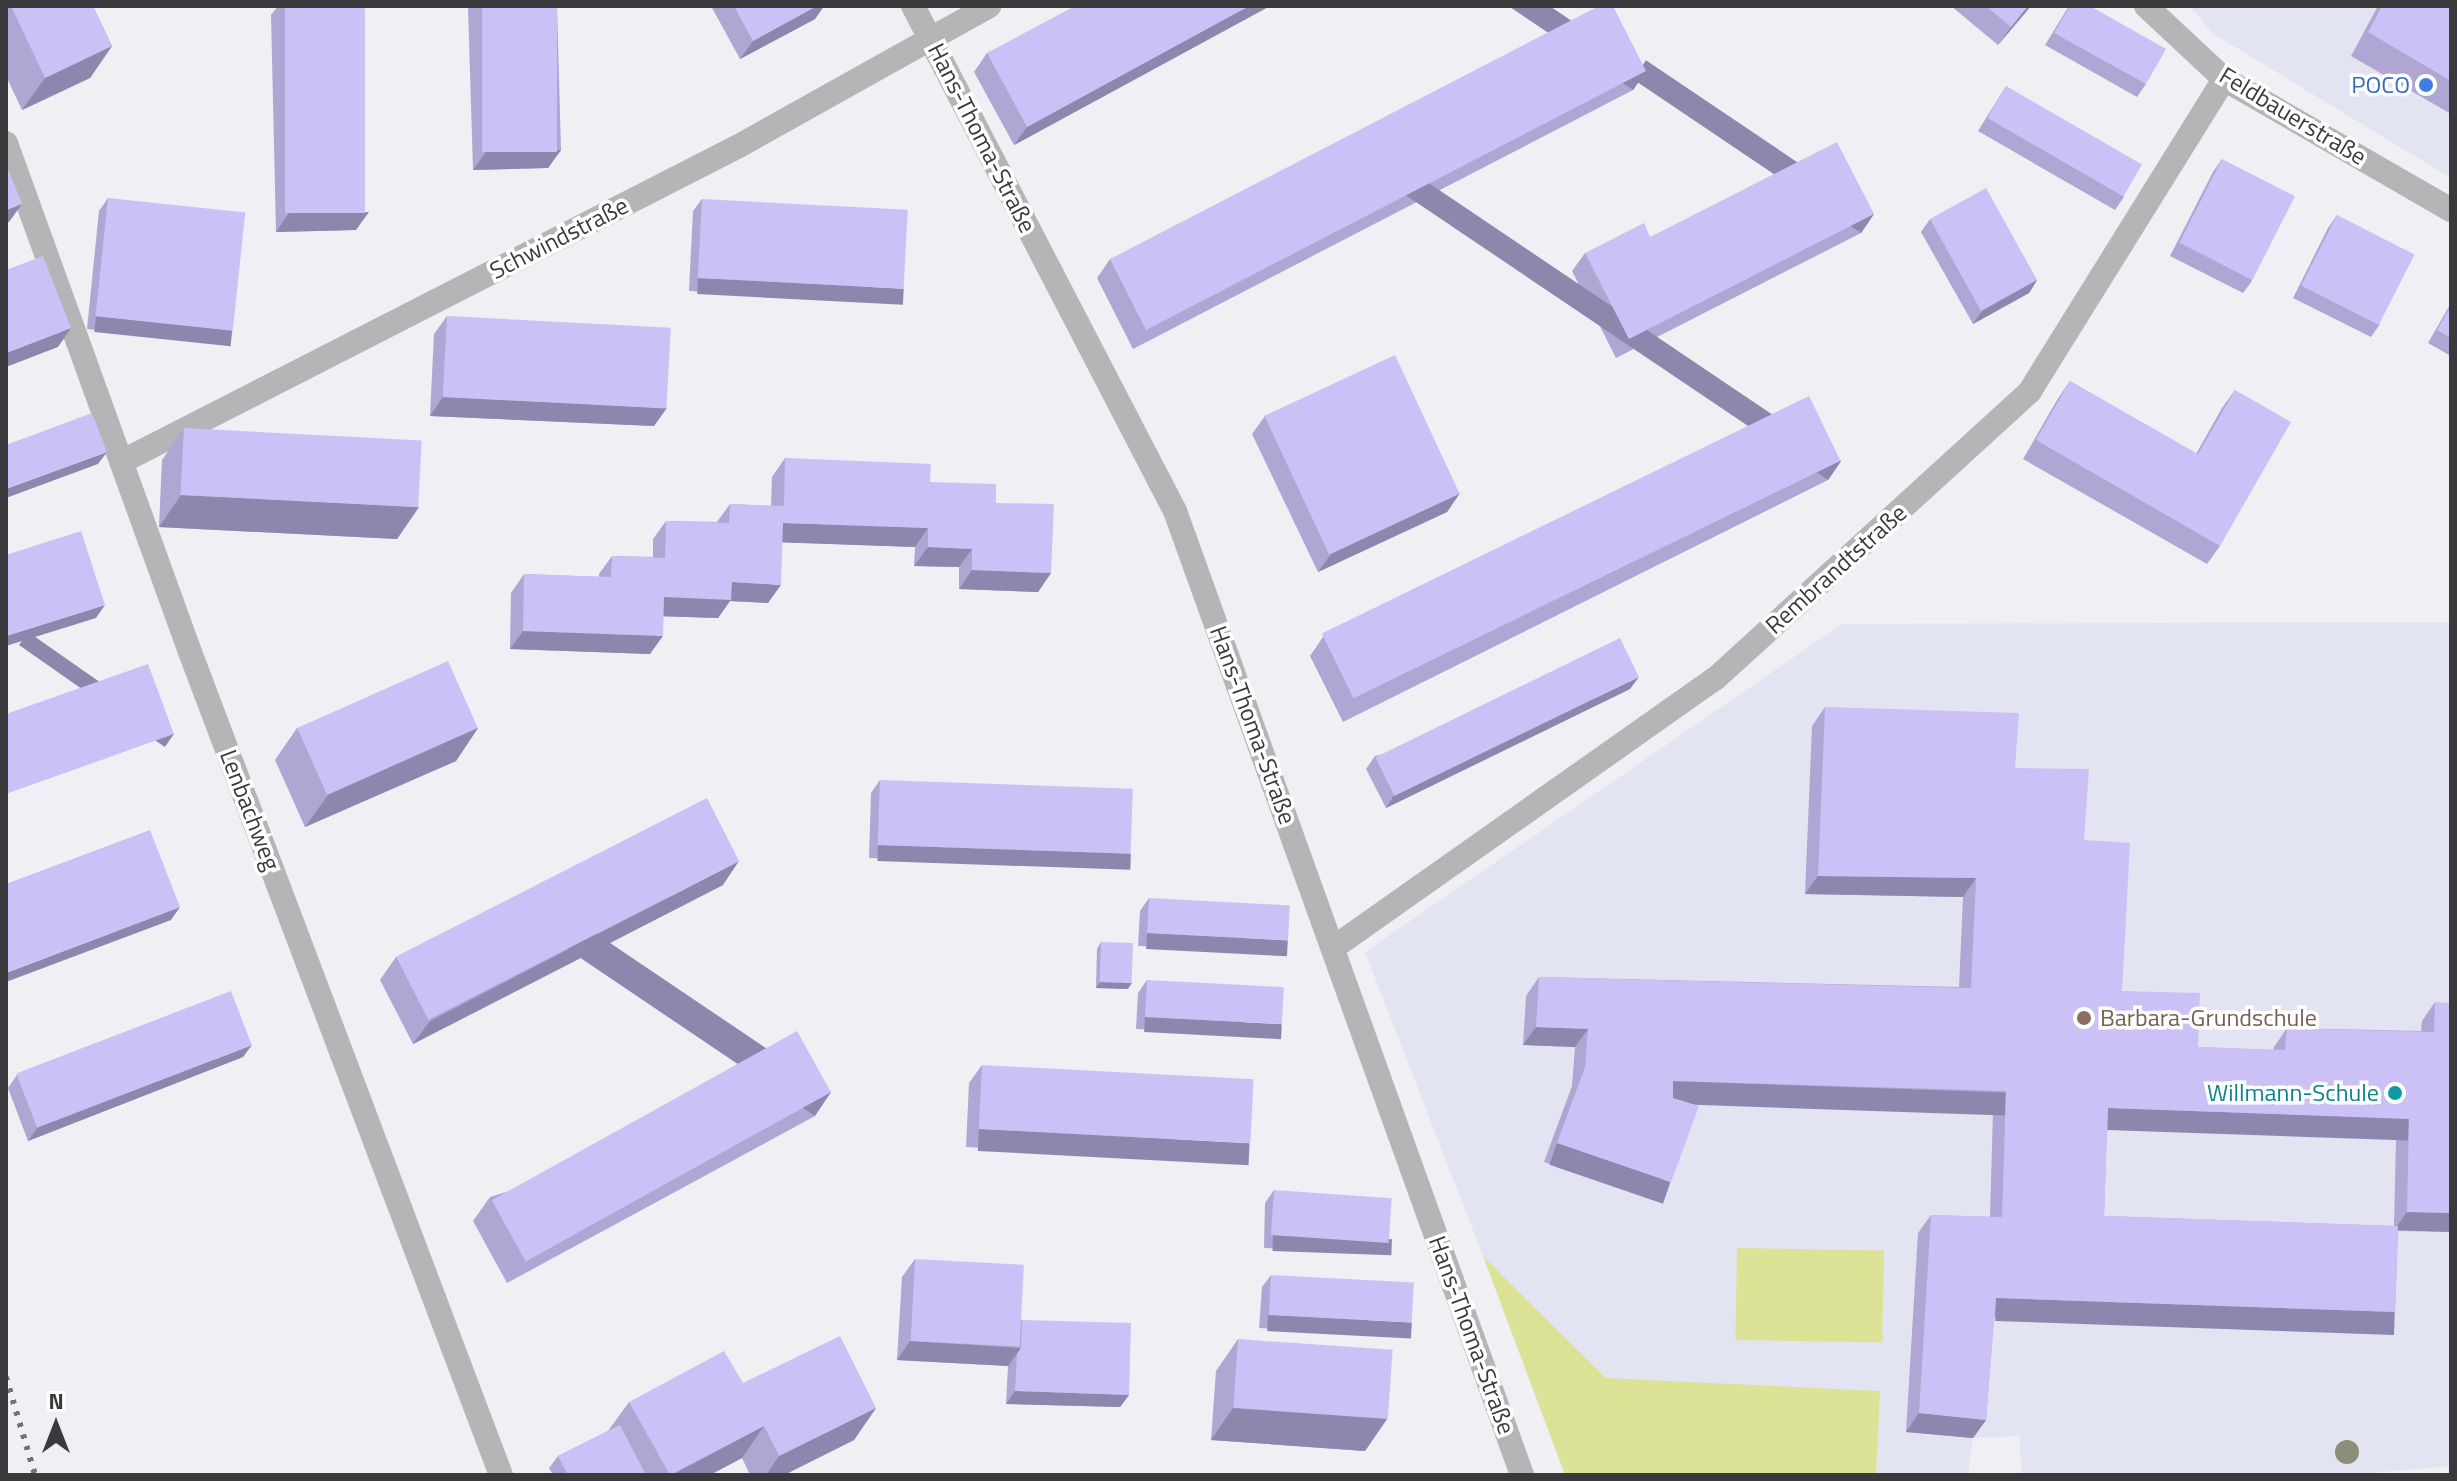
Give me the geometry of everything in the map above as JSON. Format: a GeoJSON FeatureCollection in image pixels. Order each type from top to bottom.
{"type":"FeatureCollection","features":[{"type":"Feature","properties":{"kind":"street","name":"Hans-Thoma-Straße"},"geometry":{"type":"LineString","coordinates":[[913,6],[1175,511],[1522,1475]]}},
{"type":"Feature","properties":{"kind":"street","name":"Schwindstraße"},"geometry":{"type":"LineString","coordinates":[[123,461],[737,147],[989,6]]}},
{"type":"Feature","properties":{"kind":"street","name":"Feldbauerstraße"},"geometry":{"type":"LineString","coordinates":[[2146,6],[2224,79],[2451,210]]}},
{"type":"Feature","properties":{"kind":"street","name":"Rembrandtstraße"},"geometry":{"type":"LineString","coordinates":[[1333,948],[1715,679],[2030,391],[2224,79]]}},
{"type":"Feature","properties":{"kind":"street","name":"Lenbachweg"},"geometry":{"type":"LineString","coordinates":[[6,143],[501,1475]]}},
{"type":"Feature","properties":{"kind":"shaded area"},"geometry":{"type":"Polygon","coordinates":[[[2190,6],[2451,6],[2451,178],[2212,33],[2190,6]]]}},
{"type":"Feature","properties":{"kind":"shaded area"},"geometry":{"type":"Polygon","coordinates":[[[2451,622],[2451,1466],[2346,1475],[2022,1475],[2019,1436],[1973,1438],[1968,1475],[1601,1475],[1606,1378],[1483,1256],[1365,952],[1842,624],[2451,622]]]}},
{"type":"Feature","properties":{"kind":"green space"},"geometry":{"type":"Polygon","coordinates":[[[1737,1248],[1884,1251],[1882,1343],[1735,1340],[1737,1248]]]}},
{"type":"Feature","properties":{"kind":"green space"},"geometry":{"type":"Polygon","coordinates":[[[1483,1256],[1606,1378],[1880,1391],[1876,1475],[1565,1475],[1483,1256]]]}},
{"type":"Feature","properties":{"kind":"building"},"geometry":{"type":"Polygon","coordinates":[[[11,6],[93,6],[112,46],[45,78],[11,6]]]}},
{"type":"Feature","properties":{"kind":"building"},"geometry":{"type":"Polygon","coordinates":[[[285,6],[365,6],[365,213],[285,213],[285,6]]]}},
{"type":"Feature","properties":{"kind":"building"},"geometry":{"type":"Polygon","coordinates":[[[482,6],[557,6],[557,152],[482,152],[482,6]]]}},
{"type":"Feature","properties":{"kind":"building"},"geometry":{"type":"Polygon","coordinates":[[[734,6],[817,6],[753,41],[734,6]]]}},
{"type":"Feature","properties":{"kind":"building"},"geometry":{"type":"Polygon","coordinates":[[[1075,6],[1249,6],[1027,127],[987,53],[1075,6]]]}},
{"type":"Feature","properties":{"kind":"building"},"geometry":{"type":"Polygon","coordinates":[[[1599,6],[1613,6],[1646,71],[1146,330],[1110,259],[1599,6]]]}},
{"type":"Feature","properties":{"kind":"building"},"geometry":{"type":"Polygon","coordinates":[[[1986,6],[2028,6],[2011,27],[1986,6]]]}},
{"type":"Feature","properties":{"kind":"building"},"geometry":{"type":"Polygon","coordinates":[[[2070,6],[2090,6],[2166,49],[2146,84],[2054,33],[2070,6]]]}},
{"type":"Feature","properties":{"kind":"building"},"geometry":{"type":"Polygon","coordinates":[[[2382,6],[2451,6],[2451,81],[2368,32],[2382,6]]]}},
{"type":"Feature","properties":{"kind":"building"},"geometry":{"type":"Polygon","coordinates":[[[2006,86],[2142,164],[2123,197],[1988,118],[2006,86]]]}},
{"type":"Feature","properties":{"kind":"building"},"geometry":{"type":"Polygon","coordinates":[[[1837,142],[1874,214],[1629,339],[1585,253],[1644,223],[1650,237],[1837,142]]]}},
{"type":"Feature","properties":{"kind":"building"},"geometry":{"type":"Polygon","coordinates":[[[2222,159],[2295,196],[2252,280],[2179,243],[2222,159]]]}},
{"type":"Feature","properties":{"kind":"building"},"geometry":{"type":"Polygon","coordinates":[[[6,164],[22,204],[6,210],[6,164]]]}},
{"type":"Feature","properties":{"kind":"building"},"geometry":{"type":"Polygon","coordinates":[[[1986,188],[2037,280],[1981,311],[1930,219],[1986,188]]]}},
{"type":"Feature","properties":{"kind":"building"},"geometry":{"type":"Polygon","coordinates":[[[108,198],[245,212],[233,331],[96,316],[108,198]]]}},
{"type":"Feature","properties":{"kind":"building"},"geometry":{"type":"Polygon","coordinates":[[[702,199],[908,210],[904,289],[698,278],[702,199]]]}},
{"type":"Feature","properties":{"kind":"building"},"geometry":{"type":"Polygon","coordinates":[[[2337,215],[2415,254],[2379,325],[2301,285],[2337,215]]]}},
{"type":"Feature","properties":{"kind":"building"},"geometry":{"type":"Polygon","coordinates":[[[43,256],[71,328],[6,353],[6,270],[43,256]]]}},
{"type":"Feature","properties":{"kind":"building"},"geometry":{"type":"Polygon","coordinates":[[[2451,306],[2451,338],[2437,330],[2451,306]]]}},
{"type":"Feature","properties":{"kind":"building"},"geometry":{"type":"Polygon","coordinates":[[[447,316],[671,328],[666,409],[443,397],[447,316]]]}},
{"type":"Feature","properties":{"kind":"building"},"geometry":{"type":"Polygon","coordinates":[[[1395,355],[1460,494],[1329,555],[1264,416],[1395,355]]]}},
{"type":"Feature","properties":{"kind":"building"},"geometry":{"type":"Polygon","coordinates":[[[2070,381],[2198,454],[2235,390],[2291,422],[2220,546],[2036,440],[2070,381]]]}},
{"type":"Feature","properties":{"kind":"building"},"geometry":{"type":"Polygon","coordinates":[[[1809,396],[1841,461],[1353,698],[1322,634],[1809,396]]]}},
{"type":"Feature","properties":{"kind":"building"},"geometry":{"type":"Polygon","coordinates":[[[92,413],[107,452],[6,489],[6,445],[92,413]]]}},
{"type":"Feature","properties":{"kind":"building"},"geometry":{"type":"Polygon","coordinates":[[[184,428],[422,440],[418,507],[180,495],[184,428]]]}},
{"type":"Feature","properties":{"kind":"building"},"geometry":{"type":"Polygon","coordinates":[[[785,458],[931,464],[930,482],[996,484],[996,503],[1054,504],[1051,573],[972,570],[972,549],[928,547],[928,528],[783,523],[781,585],[732,582],[731,600],[664,597],[663,636],[523,631],[524,574],[611,577],[612,556],[665,558],[666,521],[729,523],[730,504],[784,506],[785,458]]]}},
{"type":"Feature","properties":{"kind":"building"},"geometry":{"type":"Polygon","coordinates":[[[81,531],[105,605],[6,636],[6,555],[81,531]]]}},
{"type":"Feature","properties":{"kind":"building"},"geometry":{"type":"Polygon","coordinates":[[[1620,638],[1639,677],[1394,796],[1376,757],[1620,638]]]}},
{"type":"Feature","properties":{"kind":"building"},"geometry":{"type":"Polygon","coordinates":[[[448,661],[478,728],[327,795],[297,728],[448,661]]]}},
{"type":"Feature","properties":{"kind":"building"},"geometry":{"type":"Polygon","coordinates":[[[148,664],[174,734],[6,794],[6,714],[148,664]]]}},
{"type":"Feature","properties":{"kind":"building","name":"Barbara-Grundschule"},"geometry":{"type":"Polygon","coordinates":[[[1825,707],[2019,713],[2015,768],[2089,769],[2084,840],[2130,843],[2122,991],[2200,993],[2198,1047],[2285,1050],[2287,1028],[2434,1032],[2435,1002],[2451,1003],[2451,1213],[2407,1212],[2409,1119],[2108,1108],[2104,1216],[2398,1226],[2395,1312],[1996,1298],[1986,1420],[1919,1413],[1931,1215],[2002,1217],[2006,1091],[1673,1081],[1673,1098],[1699,1106],[1671,1182],[1557,1143],[1585,1067],[1588,1029],[1536,1027],[1539,977],[1971,988],[1976,878],[1818,876],[1825,707]]]}},
{"type":"Feature","properties":{"kind":"building"},"geometry":{"type":"Polygon","coordinates":[[[880,780],[1133,789],[1131,854],[878,845],[880,780]]]}},
{"type":"Feature","properties":{"kind":"building"},"geometry":{"type":"Polygon","coordinates":[[[707,798],[739,861],[428,1020],[396,956],[707,798]]]}},
{"type":"Feature","properties":{"kind":"building"},"geometry":{"type":"Polygon","coordinates":[[[150,830],[180,907],[6,973],[6,884],[150,830]]]}},
{"type":"Feature","properties":{"kind":"building"},"geometry":{"type":"Polygon","coordinates":[[[1149,898],[1290,905],[1288,940],[1147,933],[1149,898]]]}},
{"type":"Feature","properties":{"kind":"building"},"geometry":{"type":"Polygon","coordinates":[[[1101,942],[1133,943],[1132,983],[1100,982],[1101,942]]]}},
{"type":"Feature","properties":{"kind":"building"},"geometry":{"type":"Polygon","coordinates":[[[1147,980],[1284,987],[1282,1024],[1145,1017],[1147,980]]]}},
{"type":"Feature","properties":{"kind":"building"},"geometry":{"type":"Polygon","coordinates":[[[231,991],[252,1045],[37,1128],[16,1073],[231,991]]]}},
{"type":"Feature","properties":{"kind":"building"},"geometry":{"type":"Polygon","coordinates":[[[797,1031],[831,1092],[526,1261],[492,1200],[797,1031]]]}},
{"type":"Feature","properties":{"kind":"building"},"geometry":{"type":"Polygon","coordinates":[[[982,1065],[1254,1079],[1250,1143],[979,1129],[982,1065]]]}},
{"type":"Feature","properties":{"kind":"building"},"geometry":{"type":"Polygon","coordinates":[[[1274,1190],[1392,1198],[1389,1243],[1271,1235],[1274,1190]]]}},
{"type":"Feature","properties":{"kind":"building"},"geometry":{"type":"Polygon","coordinates":[[[915,1259],[1024,1265],[1020,1347],[911,1341],[915,1259]]]}},
{"type":"Feature","properties":{"kind":"building"},"geometry":{"type":"Polygon","coordinates":[[[1271,1275],[1414,1282],[1412,1322],[1269,1315],[1271,1275]]]}},
{"type":"Feature","properties":{"kind":"building"},"geometry":{"type":"Polygon","coordinates":[[[1022,1320],[1131,1323],[1129,1395],[1015,1391],[1022,1320]]]}},
{"type":"Feature","properties":{"kind":"building"},"geometry":{"type":"Polygon","coordinates":[[[840,1336],[876,1408],[779,1456],[764,1426],[670,1475],[629,1402],[724,1351],[743,1383],[840,1336]]]}},
{"type":"Feature","properties":{"kind":"building"},"geometry":{"type":"Polygon","coordinates":[[[1238,1339],[1393,1350],[1388,1419],[1233,1408],[1238,1339]]]}},
{"type":"Feature","properties":{"kind":"building"},"geometry":{"type":"Polygon","coordinates":[[[620,1425],[646,1475],[568,1475],[558,1456],[620,1425]]]}},
{"type":"Feature","properties":{"kind":"railway"},"geometry":{"type":"LineString","coordinates":[[6,1377],[35,1475]]}},
{"type":"Feature","properties":{"kind":"place","name":"POCO"},"geometry":{"type":"Point","coordinates":[2426,85]}},
{"type":"Feature","properties":{"kind":"place","name":"Barbara-Grundschule"},"geometry":{"type":"Point","coordinates":[2084,1018]}},
{"type":"Feature","properties":{"kind":"place","name":"Willmann-Schule"},"geometry":{"type":"Point","coordinates":[2395,1093]}}]}
